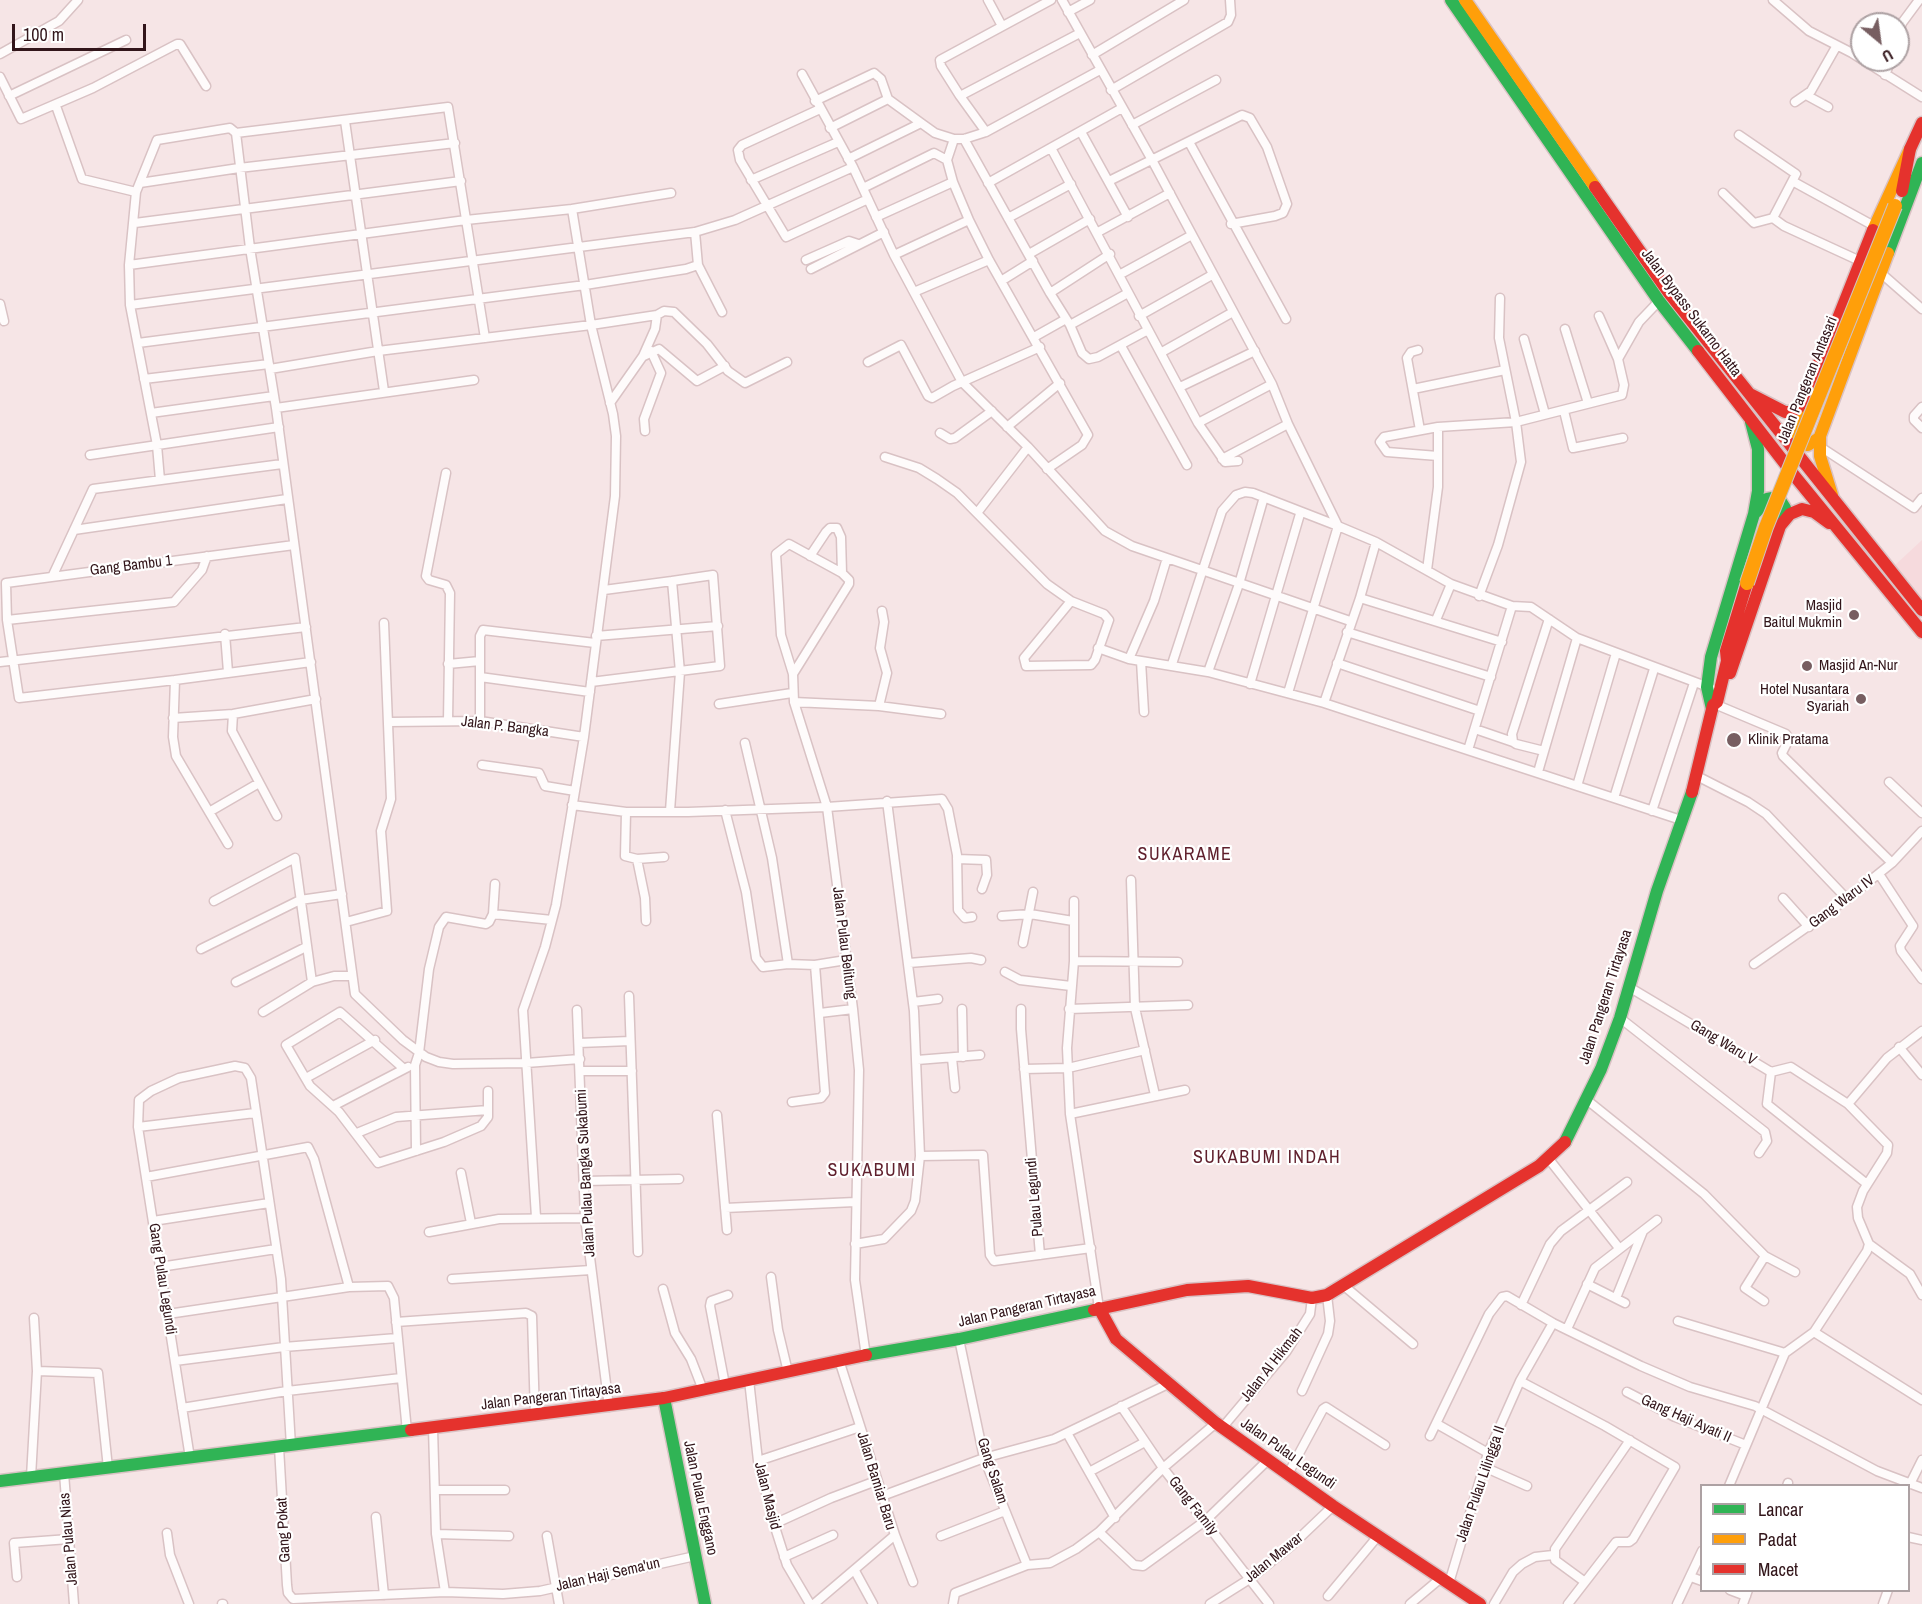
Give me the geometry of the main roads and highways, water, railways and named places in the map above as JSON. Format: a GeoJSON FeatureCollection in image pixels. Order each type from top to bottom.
{"type":"FeatureCollection","features":[{"type":"Feature","properties":{"kind":"main road","name":"Jalan Bypass Sukarno Hatta"},"geometry":{"type":"LineString","coordinates":[[1451,0],[1516,84],[1669,293],[1922,610]]}},
{"type":"Feature","properties":{"kind":"main road","name":"Jalan Bypass Sukarno Hatta"},"geometry":{"type":"LineString","coordinates":[[1466,0],[1516,84]]}},
{"type":"Feature","properties":{"kind":"main road","name":"Jalan Bypass Sukarno Hatta"},"geometry":{"type":"LineString","coordinates":[[1531,105],[1659,301],[1922,632]]}},
{"type":"Feature","properties":{"kind":"main road","name":"Jalan Pangeran Antasari"},"geometry":{"type":"LineString","coordinates":[[1746,392],[1785,412],[1792,412],[1799,407],[1829,341],[1874,226],[1922,123]]}},
{"type":"Feature","properties":{"kind":"main road","name":"Jalan Pangeran Antasari"},"geometry":{"type":"LineString","coordinates":[[1902,191],[1910,149]]}},
{"type":"Feature","properties":{"kind":"main road","name":"Jalan Pangeran Antasari"},"geometry":{"type":"LineString","coordinates":[[1747,583],[1770,516],[1895,206],[1922,161]]}},
{"type":"Feature","properties":{"kind":"main road","name":"Jalan Pangeran Antasari"},"geometry":{"type":"LineString","coordinates":[[1819,442],[1922,161]]}},
{"type":"Feature","properties":{"kind":"main road"},"geometry":{"type":"LineString","coordinates":[[1799,407],[1796,426],[1798,438],[1808,444],[1819,442],[1821,462],[1835,502]]}},
{"type":"Feature","properties":{"kind":"main road","name":"Jalan Pangeran Tirtayasa"},"geometry":{"type":"LineString","coordinates":[[1714,707],[1705,687],[1711,657],[1754,514],[1758,491],[1758,449],[1754,429],[1748,415]]}},
{"type":"Feature","properties":{"kind":"main road"},"geometry":{"type":"LineString","coordinates":[[1754,514],[1767,499],[1778,497],[1784,506],[1780,526]]}},
{"type":"Feature","properties":{"kind":"main road"},"geometry":{"type":"LineString","coordinates":[[1780,526],[1790,514],[1802,509],[1814,512],[1839,528]]}},
{"type":"Feature","properties":{"kind":"main road","name":"Jalan Pangeran Tirtayasa"},"geometry":{"type":"LineString","coordinates":[[0,1481],[609,1407],[664,1398],[839,1360],[959,1340],[1187,1290],[1223,1285],[1248,1286],[1312,1298],[1327,1295],[1509,1185],[1548,1158],[1567,1140],[1587,1100],[1620,1018],[1696,776],[1714,707],[1780,526]]}},
{"type":"Feature","properties":{"kind":"main road","name":"Jalan Pangeran Tirtayasa"},"geometry":{"type":"LineString","coordinates":[[1714,707],[1727,661],[1726,651],[1747,583]]}},
{"type":"Feature","properties":{"kind":"main road","name":"Jalan Pangeran Tirtayasa"},"geometry":{"type":"LineString","coordinates":[[1705,687],[1726,651]]}},
{"type":"Feature","properties":{"kind":"main road","name":"Jalan Pulau Legundi"},"geometry":{"type":"LineString","coordinates":[[1099,1308],[1116,1339],[1219,1425],[1333,1506],[1480,1604]]}},
{"type":"Feature","properties":{"kind":"main road","name":"Jalan Pulau Enggano"},"geometry":{"type":"LineString","coordinates":[[664,1398],[705,1604]]}},
{"type":"Feature","properties":{"kind":"place","name":"Masjid Baitul Mukmin"},"geometry":{"type":"Point","coordinates":[1854,615]}},
{"type":"Feature","properties":{"kind":"place","name":"Masjid An-Nur"},"geometry":{"type":"Point","coordinates":[1807,666]}},
{"type":"Feature","properties":{"kind":"place","name":"Hotel Nusantara Syariah"},"geometry":{"type":"Point","coordinates":[1861,699]}},
{"type":"Feature","properties":{"kind":"place","name":"Klinik Pratama"},"geometry":{"type":"Point","coordinates":[1734,740]}},
{"type":"Feature","properties":{"kind":"district","name":"SUKARAME"},"geometry":{"type":"Point","coordinates":[1185,855]}},
{"type":"Feature","properties":{"kind":"district","name":"SUKABUMI INDAH"},"geometry":{"type":"Point","coordinates":[1267,1158]}},
{"type":"Feature","properties":{"kind":"district","name":"SUKABUMI"},"geometry":{"type":"Point","coordinates":[872,1171]}}]}
